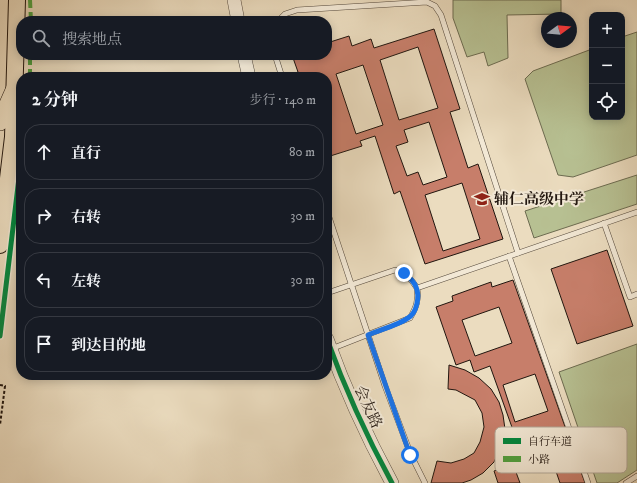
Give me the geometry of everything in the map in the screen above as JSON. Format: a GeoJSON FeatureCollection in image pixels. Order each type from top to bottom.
{"type":"FeatureCollection","features":[{"type":"Feature","properties":{"kind":"highway"},"geometry":{"type":"LineString","coordinates":[[0,122],[16,86]]}},
{"type":"Feature","properties":{"kind":"main road"},"geometry":{"type":"LineString","coordinates":[[18,1],[18,16]]}},
{"type":"Feature","properties":{"kind":"main road"},"geometry":{"type":"LineString","coordinates":[[16,72],[17,60]]}},
{"type":"Feature","properties":{"kind":"main road"},"geometry":{"type":"LineString","coordinates":[[0,245],[13,137],[16,86]]}},
{"type":"Feature","properties":{"kind":"street"},"geometry":{"type":"LineString","coordinates":[[234,0],[237,16]]}},
{"type":"Feature","properties":{"kind":"street"},"geometry":{"type":"LineString","coordinates":[[245,60],[248,72]]}},
{"type":"Feature","properties":{"kind":"street","name":"会友路"},"geometry":{"type":"LineString","coordinates":[[332,352],[358,417],[392,483]]}},
{"type":"Feature","properties":{"kind":"lane"},"geometry":{"type":"LineString","coordinates":[[283,16],[297,10],[427,2],[435,6],[442,15],[518,254]]}},
{"type":"Feature","properties":{"kind":"lane"},"geometry":{"type":"LineString","coordinates":[[277,60],[281,72]]}},
{"type":"Feature","properties":{"kind":"lane"},"geometry":{"type":"LineString","coordinates":[[417,288],[637,212]]}},
{"type":"Feature","properties":{"kind":"lane"},"geometry":{"type":"LineString","coordinates":[[604,223],[630,297],[637,294]]}},
{"type":"Feature","properties":{"kind":"lane"},"geometry":{"type":"LineString","coordinates":[[332,227],[410,455],[425,483]]}},
{"type":"Feature","properties":{"kind":"lane"},"geometry":{"type":"LineString","coordinates":[[509,256],[569,427]]}},
{"type":"Feature","properties":{"kind":"lane"},"geometry":{"type":"LineString","coordinates":[[332,291],[395,270],[404,273],[411,280],[417,288],[418,297],[415,309],[410,318],[368,335],[332,343]]}},
{"type":"Feature","properties":{"kind":"lane"},"geometry":{"type":"LineString","coordinates":[[585,473],[588,483]]}},
{"type":"Feature","properties":{"kind":"lane"},"geometry":{"type":"LineString","coordinates":[[626,483],[637,476]]}},
{"type":"Feature","properties":{"kind":"path"},"geometry":{"type":"LineString","coordinates":[[0,385],[5,386],[0,425]]}},
{"type":"Feature","properties":{"kind":"green space"},"geometry":{"type":"Polygon","coordinates":[[[453,0],[561,0],[561,12],[541,12],[541,14],[507,15],[508,58],[488,66],[484,52],[467,57],[453,18],[453,0]]]}},
{"type":"Feature","properties":{"kind":"green space"},"geometry":{"type":"Polygon","coordinates":[[[637,32],[637,155],[573,177],[558,175],[525,79],[533,71],[589,50],[589,120],[625,120],[625,36],[637,32]]]}},
{"type":"Feature","properties":{"kind":"green space"},"geometry":{"type":"Polygon","coordinates":[[[637,175],[637,204],[534,238],[525,211],[637,175]]]}},
{"type":"Feature","properties":{"kind":"green space"},"geometry":{"type":"Polygon","coordinates":[[[637,344],[637,470],[617,483],[597,483],[594,473],[627,473],[627,427],[578,427],[559,372],[637,344]]]}},
{"type":"Feature","properties":{"kind":"building"},"geometry":{"type":"Polygon","coordinates":[[[434,29],[460,109],[450,112],[468,168],[478,164],[503,239],[425,264],[400,191],[394,194],[375,136],[360,141],[362,146],[332,155],[332,72],[298,72],[294,60],[332,60],[332,41],[349,36],[352,46],[371,39],[374,48],[434,29]],[[418,47],[380,60],[399,120],[438,108],[418,47]],[[363,65],[336,74],[356,134],[383,125],[363,65]],[[429,122],[404,130],[408,142],[396,146],[407,176],[418,172],[423,185],[447,177],[429,122]],[[462,183],[425,195],[443,251],[480,239],[462,183]]]}},
{"type":"Feature","properties":{"kind":"building"},"geometry":{"type":"Polygon","coordinates":[[[607,250],[633,326],[577,344],[551,269],[607,250]]]}},
{"type":"Feature","properties":{"kind":"building"},"geometry":{"type":"Polygon","coordinates":[[[513,280],[565,427],[512,427],[490,366],[474,372],[470,360],[456,365],[436,307],[453,301],[452,296],[491,282],[492,287],[513,280]],[[499,307],[462,320],[475,356],[512,343],[499,307]],[[535,374],[503,385],[515,422],[548,411],[535,374]]]}},
{"type":"Feature","properties":{"kind":"building"},"geometry":{"type":"Polygon","coordinates":[[[449,365],[465,370],[479,378],[491,389],[499,402],[505,427],[495,427],[495,460],[483,473],[462,483],[431,483],[437,461],[451,463],[464,459],[474,453],[480,442],[484,427],[482,413],[475,400],[456,390],[448,389],[449,365]]]}},
{"type":"Feature","properties":{"kind":"building"},"geometry":{"type":"Polygon","coordinates":[[[494,471],[495,473],[516,473],[520,483],[498,483],[494,471]]]}},
{"type":"Feature","properties":{"kind":"building"},"geometry":{"type":"Polygon","coordinates":[[[557,473],[581,473],[585,483],[560,483],[557,473]]]}},
{"type":"Feature","properties":{"kind":"marked path"},"geometry":{"type":"LineString","coordinates":[[30,0],[31,16]]}},
{"type":"Feature","properties":{"kind":"marked path"},"geometry":{"type":"LineString","coordinates":[[30,60],[30,72]]}},
{"type":"Feature","properties":{"kind":"cycle path"},"geometry":{"type":"LineString","coordinates":[[0,336],[16,203]]}},
{"type":"Feature","properties":{"kind":"cycle path"},"geometry":{"type":"LineString","coordinates":[[332,352],[357,412],[392,483]]}},
{"type":"Feature","properties":{"kind":"place","name":"辅仁高级中学"},"geometry":{"type":"Point","coordinates":[482,199]}},
{"type":"Feature","properties":{"kind":"route"},"geometry":{"type":"LineString","coordinates":[[404,273],[417,288],[418,297],[415,309],[410,318],[368,335],[410,455]]}}]}
